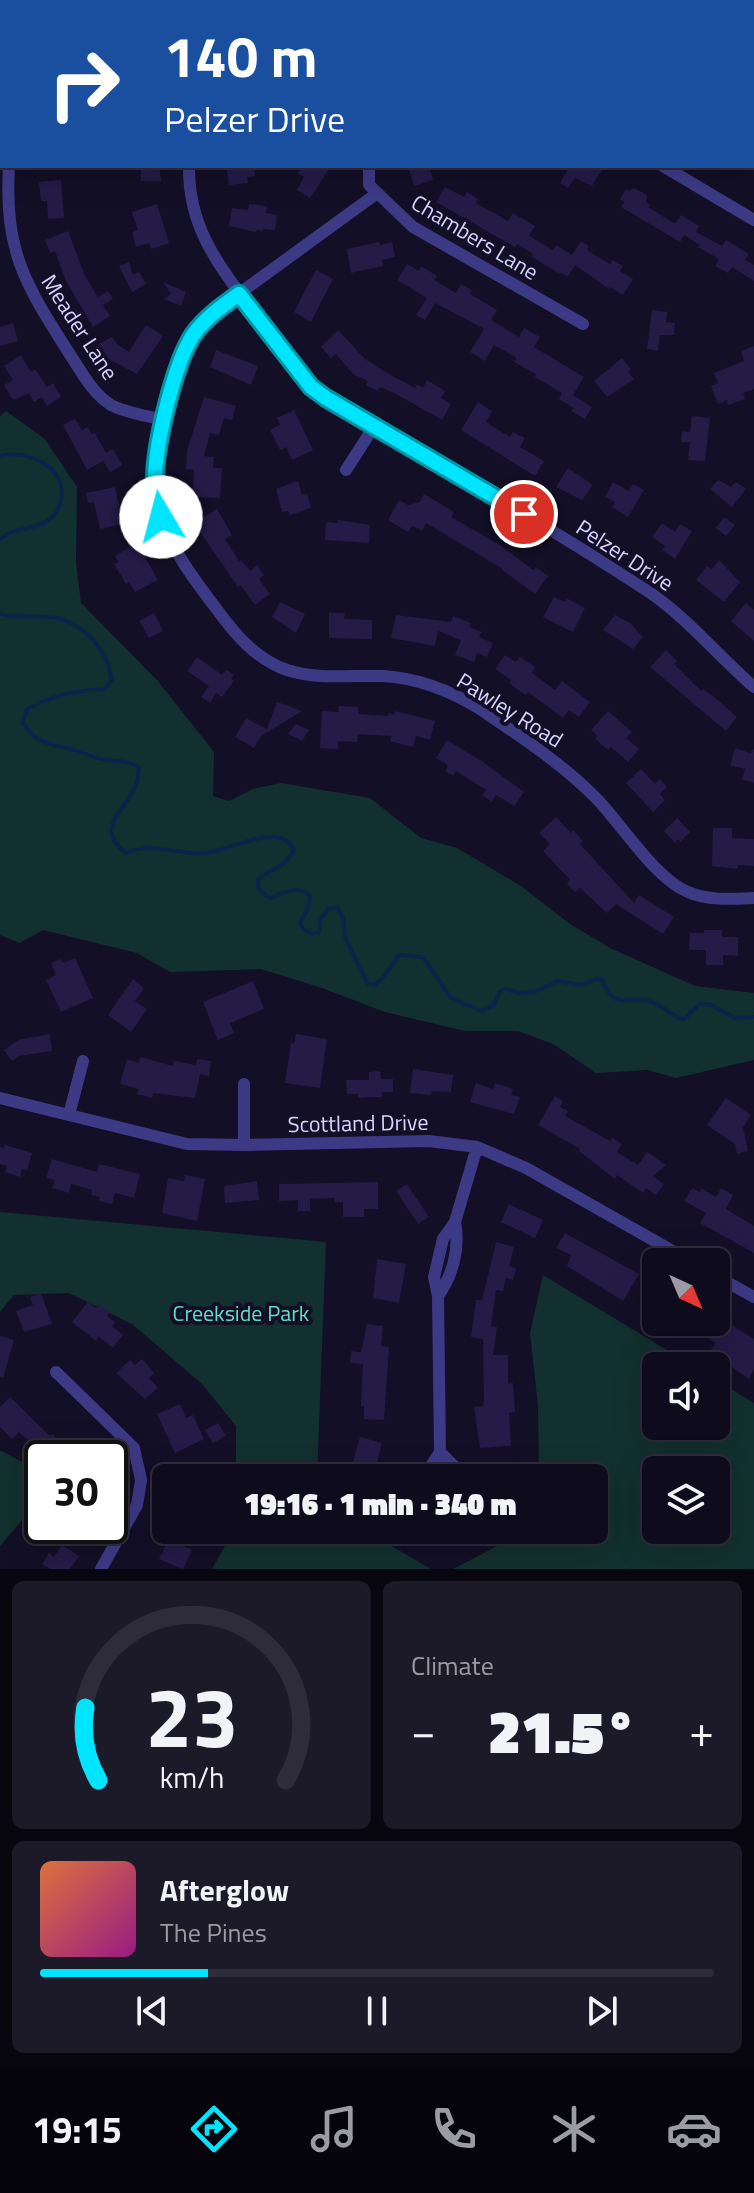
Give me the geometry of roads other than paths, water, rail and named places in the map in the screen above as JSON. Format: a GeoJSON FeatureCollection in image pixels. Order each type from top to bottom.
{"type":"FeatureCollection","features":[{"type":"Feature","properties":{"kind":"street","name":"Meader Lane"},"geometry":{"type":"LineString","coordinates":[[9,168],[11,228],[21,270],[34,297],[91,386],[103,399],[115,407],[164,420]]}},
{"type":"Feature","properties":{"kind":"street","name":"Pelzer Drive"},"geometry":{"type":"LineString","coordinates":[[189,168],[196,219],[209,249],[239,294],[311,387],[373,428],[503,501],[655,596],[693,626],[754,687]]}},
{"type":"Feature","properties":{"kind":"street"},"geometry":{"type":"LineString","coordinates":[[369,168],[369,185],[376,194]]}},
{"type":"Feature","properties":{"kind":"street"},"geometry":{"type":"LineString","coordinates":[[666,168],[754,220]]}},
{"type":"Feature","properties":{"kind":"street","name":"Pawley Road"},"geometry":{"type":"LineString","coordinates":[[376,194],[211,314],[192,337],[179,367],[164,420],[155,479],[161,517],[172,544],[187,570],[235,633],[260,657],[285,669],[312,676],[410,679],[438,688],[477,707],[566,769],[597,799],[655,866],[679,886],[688,892],[720,899],[754,898]]}},
{"type":"Feature","properties":{"kind":"street","name":"Chambers Lane"},"geometry":{"type":"LineString","coordinates":[[376,194],[413,227],[583,324]]}},
{"type":"Feature","properties":{"kind":"street"},"geometry":{"type":"LineString","coordinates":[[346,470],[373,428]]}},
{"type":"Feature","properties":{"kind":"street"},"geometry":{"type":"LineString","coordinates":[[69,1115],[83,1061]]}},
{"type":"Feature","properties":{"kind":"street"},"geometry":{"type":"LineString","coordinates":[[244,1084],[244,1145]]}},
{"type":"Feature","properties":{"kind":"street","name":"Scottland Drive"},"geometry":{"type":"LineString","coordinates":[[0,1098],[187,1144],[429,1141],[477,1147],[526,1168],[667,1248]]}},
{"type":"Feature","properties":{"kind":"street"},"geometry":{"type":"LineString","coordinates":[[432,1464],[440,1452],[438,1296],[434,1277],[443,1239],[455,1222],[477,1147]]}},
{"type":"Feature","properties":{"kind":"street"},"geometry":{"type":"LineString","coordinates":[[730,1284],[754,1297]]}},
{"type":"Feature","properties":{"kind":"street"},"geometry":{"type":"LineString","coordinates":[[56,1372],[121,1432],[134,1448],[136,1456],[141,1480],[137,1505],[101,1569]]}},
{"type":"Feature","properties":{"kind":"street"},"geometry":{"type":"LineString","coordinates":[[440,1452],[452,1464]]}},
{"type":"Feature","properties":{"kind":"waterway"},"geometry":{"type":"LineString","coordinates":[[0,456],[22,455],[44,463],[58,478],[62,488],[59,506],[50,519],[0,539]]}},
{"type":"Feature","properties":{"kind":"waterway"},"geometry":{"type":"LineString","coordinates":[[0,614],[62,619],[92,638],[105,658],[112,680],[104,689],[54,697],[26,710],[23,723],[28,731],[47,743],[139,768],[135,787],[112,827],[112,836],[117,844],[126,853],[144,848],[200,853],[264,837],[283,839],[294,849],[283,864],[258,879],[260,891],[270,898],[296,890],[310,896],[300,923],[312,934],[320,931],[320,920],[328,909],[337,907],[343,918],[345,936],[367,983],[374,985],[383,978],[399,955],[423,957],[451,998],[482,1011],[494,1005],[500,991],[505,989],[520,993],[534,992],[558,981],[581,985],[596,979],[602,980],[618,1000],[650,1001],[679,1018],[684,1019],[699,1004],[711,1005],[735,1018],[754,1017]]}},
{"type":"Feature","properties":{"kind":"park label","name":"Creekside Park"},"geometry":{"type":"Point","coordinates":[241,1313]}}]}
